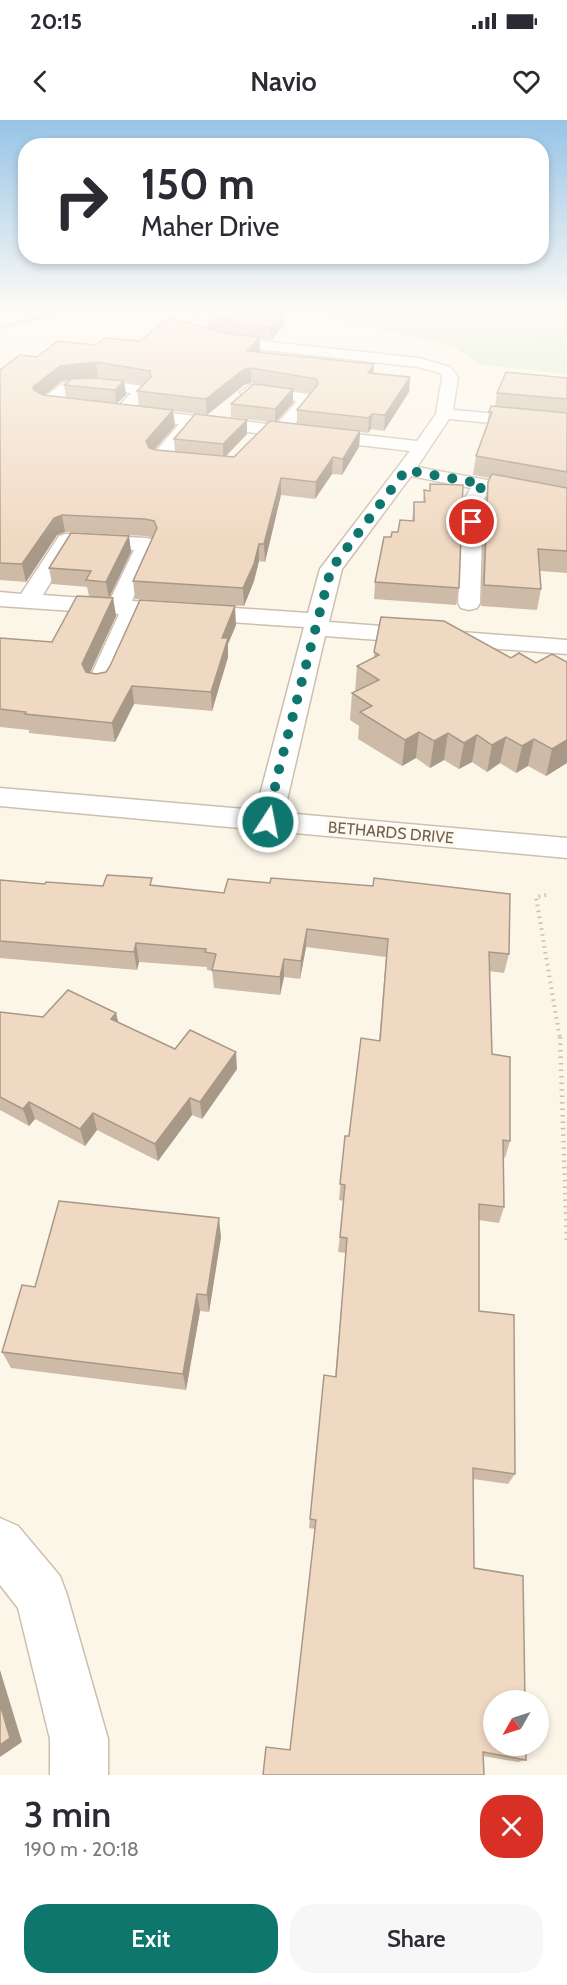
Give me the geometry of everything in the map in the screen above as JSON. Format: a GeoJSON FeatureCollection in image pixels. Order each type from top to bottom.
{"type":"FeatureCollection","features":[{"type":"Feature","properties":{"kind":"street"},"geometry":{"type":"LineString","coordinates":[[67,387],[46,403],[422,447]]}},
{"type":"Feature","properties":{"kind":"street"},"geometry":{"type":"LineString","coordinates":[[121,412],[143,390],[122,387]]}},
{"type":"Feature","properties":{"kind":"street"},"geometry":{"type":"LineString","coordinates":[[268,822],[277,777],[331,569],[406,470],[444,414],[448,387]]}},
{"type":"Feature","properties":{"kind":"street"},"geometry":{"type":"LineString","coordinates":[[212,423],[251,390],[308,398],[272,430],[250,444]]}},
{"type":"Feature","properties":{"kind":"street"},"geometry":{"type":"LineString","coordinates":[[444,414],[567,425]]}},
{"type":"Feature","properties":{"kind":"street"},"geometry":{"type":"LineString","coordinates":[[190,420],[158,459],[205,465]]}},
{"type":"Feature","properties":{"kind":"street"},"geometry":{"type":"LineString","coordinates":[[406,470],[483,484],[566,507]]}},
{"type":"Feature","properties":{"kind":"street"},"geometry":{"type":"LineString","coordinates":[[469,603],[473,501],[483,484]]}},
{"type":"Feature","properties":{"kind":"street"},"geometry":{"type":"LineString","coordinates":[[28,601],[66,540],[147,544],[99,684]]}},
{"type":"Feature","properties":{"kind":"street"},"geometry":{"type":"LineString","coordinates":[[0,600],[125,608],[567,647]]}},
{"type":"Feature","properties":{"kind":"street","name":"BETHARDS DRIVE"},"geometry":{"type":"LineString","coordinates":[[0,797],[567,848]]}},
{"type":"Feature","properties":{"kind":"street"},"geometry":{"type":"LineString","coordinates":[[0,1544],[41,1595],[79,1739],[79,1775]]}},
{"type":"Feature","properties":{"kind":"path"},"geometry":{"type":"LineString","coordinates":[[546,895],[536,897],[560,1028],[567,1245]]}},
{"type":"Feature","properties":{"kind":"building"},"geometry":{"type":"Polygon","coordinates":[[[0,387],[33,387],[43,395],[173,410],[146,441],[149,448],[156,450],[234,457],[270,421],[360,431],[343,459],[333,457],[316,482],[281,478],[264,544],[259,544],[254,564],[243,588],[133,581],[157,528],[154,521],[145,519],[62,515],[54,518],[22,564],[0,563],[0,387]]]}},
{"type":"Feature","properties":{"kind":"building"},"geometry":{"type":"Polygon","coordinates":[[[87,387],[118,387],[115,390],[87,387]]]}},
{"type":"Feature","properties":{"kind":"building"},"geometry":{"type":"Polygon","coordinates":[[[141,387],[221,387],[206,399],[137,391],[141,387]]]}},
{"type":"Feature","properties":{"kind":"building"},"geometry":{"type":"Polygon","coordinates":[[[250,387],[293,389],[275,409],[231,404],[250,387]]]}},
{"type":"Feature","properties":{"kind":"building"},"geometry":{"type":"Polygon","coordinates":[[[315,387],[403,387],[385,415],[372,414],[369,418],[297,410],[315,387]]]}},
{"type":"Feature","properties":{"kind":"building"},"geometry":{"type":"Polygon","coordinates":[[[499,387],[567,387],[567,399],[497,393],[499,387]]]}},
{"type":"Feature","properties":{"kind":"building"},"geometry":{"type":"Polygon","coordinates":[[[491,406],[567,413],[567,472],[476,456],[492,412],[489,412],[491,406]]]}},
{"type":"Feature","properties":{"kind":"building"},"geometry":{"type":"Polygon","coordinates":[[[195,414],[247,420],[223,444],[174,439],[195,414]]]}},
{"type":"Feature","properties":{"kind":"building"},"geometry":{"type":"Polygon","coordinates":[[[492,474],[567,488],[567,551],[538,549],[541,589],[484,585],[488,482],[492,474]]]}},
{"type":"Feature","properties":{"kind":"building"},"geometry":{"type":"Polygon","coordinates":[[[430,484],[463,485],[459,588],[375,582],[384,537],[391,537],[392,532],[398,532],[400,520],[414,521],[414,502],[425,502],[424,490],[430,491],[430,484]]]}},
{"type":"Feature","properties":{"kind":"building"},"geometry":{"type":"Polygon","coordinates":[[[71,533],[129,536],[106,582],[86,580],[91,571],[49,568],[71,533]]]}},
{"type":"Feature","properties":{"kind":"building"},"geometry":{"type":"Polygon","coordinates":[[[77,596],[113,598],[82,664],[86,672],[96,674],[106,672],[110,666],[140,600],[235,606],[222,638],[228,638],[211,692],[132,686],[112,723],[25,714],[26,712],[0,709],[0,638],[52,642],[77,596]]]}},
{"type":"Feature","properties":{"kind":"building"},"geometry":{"type":"Polygon","coordinates":[[[381,617],[444,621],[511,658],[519,653],[536,663],[552,654],[567,662],[567,740],[552,749],[534,739],[522,746],[506,737],[492,745],[477,735],[464,743],[448,733],[434,741],[419,732],[405,740],[360,712],[372,706],[352,693],[379,680],[357,666],[379,655],[374,652],[381,617]]]}},
{"type":"Feature","properties":{"kind":"building"},"geometry":{"type":"Polygon","coordinates":[[[107,875],[152,878],[150,885],[224,893],[228,879],[270,883],[271,878],[373,886],[374,878],[510,894],[509,954],[489,952],[492,1054],[510,1057],[510,1141],[503,1140],[504,1207],[479,1204],[479,1311],[514,1315],[515,1474],[473,1468],[474,1568],[523,1576],[525,1690],[483,1690],[484,1775],[263,1775],[266,1747],[290,1750],[316,1520],[310,1519],[324,1375],[336,1377],[347,1238],[340,1237],[345,1185],[340,1184],[345,1136],[349,1136],[361,1038],[380,1041],[388,939],[307,929],[301,961],[284,959],[280,977],[212,970],[216,954],[205,952],[206,949],[136,943],[134,952],[0,941],[0,880],[103,886],[107,875]]]}},
{"type":"Feature","properties":{"kind":"building"},"geometry":{"type":"Polygon","coordinates":[[[68,990],[116,1013],[111,1019],[175,1049],[190,1030],[236,1052],[200,1102],[190,1098],[155,1144],[93,1113],[80,1129],[29,1102],[23,1109],[0,1097],[0,1012],[43,1017],[68,990]]]}},
{"type":"Feature","properties":{"kind":"building"},"geometry":{"type":"Polygon","coordinates":[[[59,1201],[219,1218],[207,1295],[197,1294],[183,1374],[2,1352],[22,1285],[35,1287],[59,1201]]]}},
{"type":"Feature","properties":{"kind":"building"},"geometry":{"type":"Polygon","coordinates":[[[0,1704],[10,1738],[0,1745],[0,1704]]]}},
{"type":"Feature","properties":{"kind":"building"},"geometry":{"type":"Polygon","coordinates":[[[504,1756],[526,1756],[526,1760],[504,1756]]]}},
{"type":"Feature","properties":{"kind":"route"},"geometry":{"type":"LineString","coordinates":[[268,822],[277,777],[331,569],[406,470],[483,484],[473,501],[472,522]]}}]}
